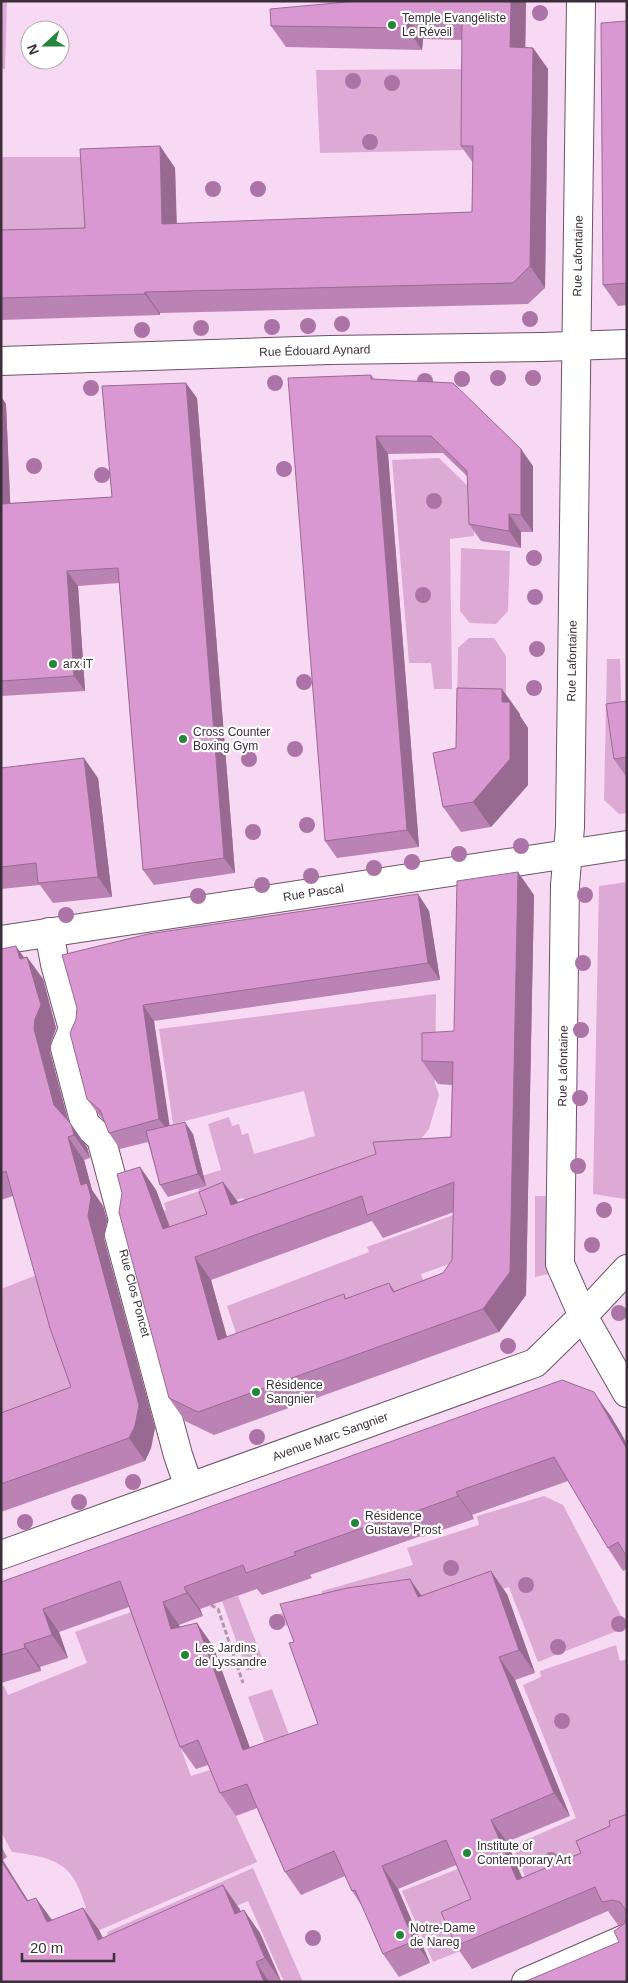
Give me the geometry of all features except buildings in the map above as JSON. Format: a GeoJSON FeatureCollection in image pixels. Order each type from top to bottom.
{"type":"FeatureCollection","features":[{"type":"Feature","properties":{"kind":"street","name":"Rue Lafontaine"},"geometry":{"type":"LineString","coordinates":[[581,1],[570,827],[560,1264],[583,1316],[627,1393]]}},
{"type":"Feature","properties":{"kind":"street","name":"Rue Édouard Aynard"},"geometry":{"type":"LineString","coordinates":[[1,362],[329,350],[627,344]]}},
{"type":"Feature","properties":{"kind":"street","name":"Rue Pascal"},"geometry":{"type":"LineString","coordinates":[[1,940],[627,846]]}},
{"type":"Feature","properties":{"kind":"street","name":"Rue Clos Poncet"},"geometry":{"type":"LineString","coordinates":[[49,932],[55,964],[73,1029],[65,1048],[85,1124],[101,1138],[123,1220],[119,1235],[188,1487]]}},
{"type":"Feature","properties":{"kind":"street","name":"Avenue Marc Sangnier"},"geometry":{"type":"LineString","coordinates":[[1,1555],[535,1362],[583,1316],[627,1269]]}},
{"type":"Feature","properties":{"kind":"street"},"geometry":{"type":"LineString","coordinates":[[526,1982],[627,1938]]}},
{"type":"Feature","properties":{"kind":"path"},"geometry":{"type":"LineString","coordinates":[[211,1605],[218,1609],[243,1683]]}},
{"type":"Feature","properties":{"kind":"shaded area"},"geometry":{"type":"Polygon","coordinates":[[[1,1],[7,1],[5,69],[1,69],[1,1]]]}},
{"type":"Feature","properties":{"kind":"shaded area"},"geometry":{"type":"Polygon","coordinates":[[[467,69],[468,150],[320,153],[316,70],[467,69]]]}},
{"type":"Feature","properties":{"kind":"shaded area"},"geometry":{"type":"Polygon","coordinates":[[[1,157],[90,157],[95,246],[1,248],[1,157]]]}},
{"type":"Feature","properties":{"kind":"shaded area"},"geometry":{"type":"Polygon","coordinates":[[[439,458],[473,491],[474,536],[450,539],[452,689],[434,689],[431,663],[409,663],[392,460],[439,458]]]}},
{"type":"Feature","properties":{"kind":"shaded area"},"geometry":{"type":"Polygon","coordinates":[[[461,548],[510,551],[508,611],[496,624],[470,623],[460,611],[461,548]]]}},
{"type":"Feature","properties":{"kind":"shaded area"},"geometry":{"type":"Polygon","coordinates":[[[469,638],[494,638],[506,656],[506,707],[457,708],[458,648],[469,638]]]}},
{"type":"Feature","properties":{"kind":"shaded area"},"geometry":{"type":"Polygon","coordinates":[[[607,659],[620,659],[622,732],[627,772],[627,813],[619,814],[604,800],[607,659]]]}},
{"type":"Feature","properties":{"kind":"shaded area"},"geometry":{"type":"Polygon","coordinates":[[[627,882],[627,1197],[625,1199],[593,1194],[599,886],[627,882]]]}},
{"type":"Feature","properties":{"kind":"shaded area"},"geometry":{"type":"Polygon","coordinates":[[[436,994],[435,1083],[439,1095],[429,1129],[421,1139],[385,1142],[390,1172],[252,1221],[243,1198],[217,1206],[181,1245],[135,1220],[166,1210],[164,1203],[199,1191],[195,1178],[221,1170],[208,1124],[229,1117],[232,1126],[239,1124],[242,1135],[248,1133],[254,1154],[315,1136],[304,1091],[173,1124],[159,1029],[436,994]]]}},
{"type":"Feature","properties":{"kind":"shaded area"},"geometry":{"type":"Polygon","coordinates":[[[535,1196],[547,1196],[546,1258],[549,1274],[535,1277],[535,1196]]]}},
{"type":"Feature","properties":{"kind":"shaded area"},"geometry":{"type":"Polygon","coordinates":[[[456,1214],[466,1258],[421,1274],[427,1290],[238,1340],[227,1306],[369,1252],[367,1247],[456,1214]]]}},
{"type":"Feature","properties":{"kind":"shaded area"},"geometry":{"type":"Polygon","coordinates":[[[39,1274],[79,1405],[1,1433],[1,1289],[39,1274]]]}},
{"type":"Feature","properties":{"kind":"shaded area"},"geometry":{"type":"Polygon","coordinates":[[[544,1496],[563,1505],[627,1627],[538,1662],[509,1587],[437,1611],[366,1601],[275,1629],[270,1617],[323,1599],[322,1591],[413,1565],[407,1548],[479,1525],[477,1516],[544,1496]]]}},
{"type":"Feature","properties":{"kind":"shaded area"},"geometry":{"type":"Polygon","coordinates":[[[238,1596],[265,1665],[247,1671],[222,1601],[238,1596]]]}},
{"type":"Feature","properties":{"kind":"shaded area"},"geometry":{"type":"Polygon","coordinates":[[[131,1612],[191,1776],[268,1751],[248,1697],[272,1689],[298,1759],[221,1783],[257,1862],[81,1938],[71,1914],[86,1908],[81,1893],[69,1872],[52,1860],[12,1852],[1,1832],[1,1687],[4,1686],[8,1695],[87,1663],[75,1632],[131,1612]]]}},
{"type":"Feature","properties":{"kind":"shaded area"},"geometry":{"type":"Polygon","coordinates":[[[616,1645],[620,1661],[627,1659],[627,1832],[533,1895],[512,1846],[576,1818],[523,1685],[541,1677],[540,1671],[616,1645]]]}},
{"type":"Feature","properties":{"kind":"shaded area"},"geometry":{"type":"Polygon","coordinates":[[[253,1868],[303,1982],[284,1982],[248,1901],[131,1952],[114,1948],[107,1932],[253,1868]]]}},
{"type":"Feature","properties":{"kind":"shaded area"},"geometry":{"type":"Polygon","coordinates":[[[460,1868],[483,1921],[460,1951],[433,1962],[402,1891],[460,1868]]]}},
{"type":"Feature","properties":{"kind":"place","name":"Temple Evangéliste Le Réveil"},"geometry":{"type":"Point","coordinates":[392,25]}},
{"type":"Feature","properties":{"kind":"place","name":"arx iT"},"geometry":{"type":"Point","coordinates":[53,664]}},
{"type":"Feature","properties":{"kind":"place","name":"Cross Counter Boxing Gym"},"geometry":{"type":"Point","coordinates":[183,739]}},
{"type":"Feature","properties":{"kind":"place","name":"Résidence Sangnier"},"geometry":{"type":"Point","coordinates":[256,1392]}},
{"type":"Feature","properties":{"kind":"place","name":"Résidence Gustave Prost"},"geometry":{"type":"Point","coordinates":[355,1523]}},
{"type":"Feature","properties":{"kind":"place","name":"Les Jardins de Lyssandre"},"geometry":{"type":"Point","coordinates":[185,1655]}},
{"type":"Feature","properties":{"kind":"place","name":"Institute of Contemporary Art"},"geometry":{"type":"Point","coordinates":[467,1853]}},
{"type":"Feature","properties":{"kind":"place","name":"Notre-Dame de Nareg"},"geometry":{"type":"Point","coordinates":[400,1935]}}]}
